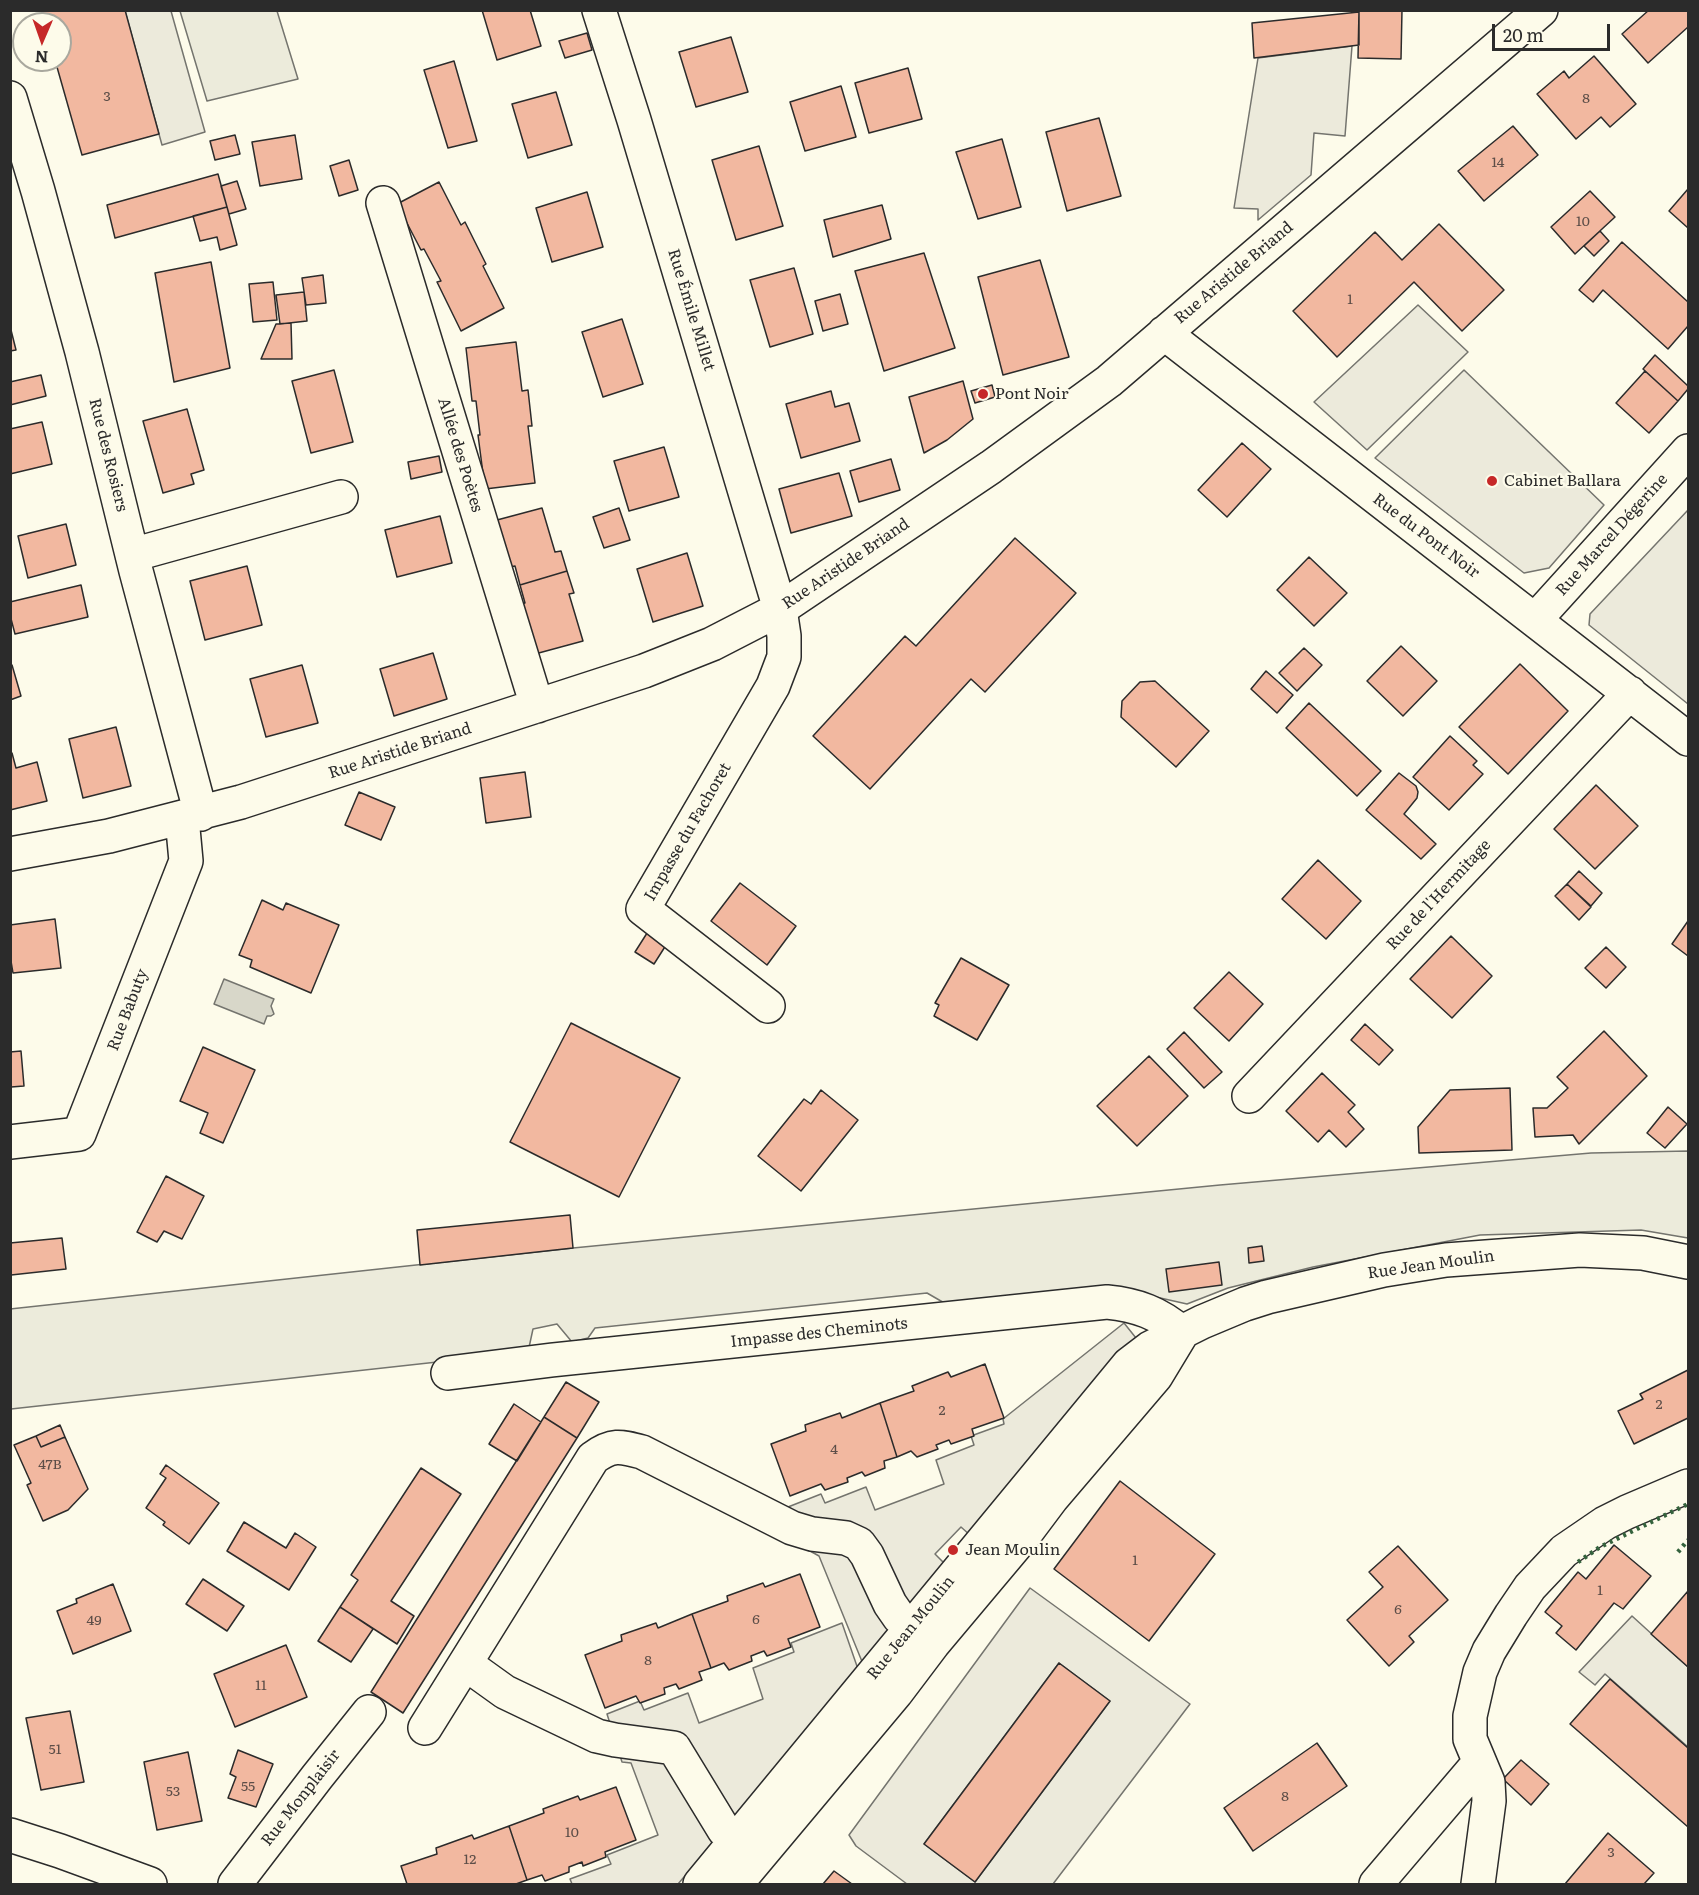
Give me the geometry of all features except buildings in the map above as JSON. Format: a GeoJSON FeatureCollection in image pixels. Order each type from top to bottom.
{"type":"FeatureCollection","features":[{"type":"Feature","properties":{"kind":"street","name":"Rue Émile Millet"},"geometry":{"type":"LineString","coordinates":[[599,10],[780,609]]}},
{"type":"Feature","properties":{"kind":"street","name":"Rue Aristide Briand"},"geometry":{"type":"LineString","coordinates":[[10,854],[109,836],[241,802],[675,660],[780,609],[1009,454],[1108,381],[1541,10]]}},
{"type":"Feature","properties":{"kind":"street","name":"Rue des Rosiers"},"geometry":{"type":"LineString","coordinates":[[10,98],[82,352],[132,555],[191,816]]}},
{"type":"Feature","properties":{"kind":"street","name":"Allée des Poètes"},"geometry":{"type":"LineString","coordinates":[[383,203],[537,706]]}},
{"type":"Feature","properties":{"kind":"street","name":"Rue du Pont Noir"},"geometry":{"type":"LineString","coordinates":[[1164,333],[1689,739]]}},
{"type":"Feature","properties":{"kind":"street","name":"Rue Marcel Dégerine"},"geometry":{"type":"LineString","coordinates":[[1535,620],[1689,451]]}},
{"type":"Feature","properties":{"kind":"street"},"geometry":{"type":"LineString","coordinates":[[132,555],[341,497]]}},
{"type":"Feature","properties":{"kind":"street","name":"Impasse du Fachoret"},"geometry":{"type":"LineString","coordinates":[[768,1006],[643,909],[773,686],[784,657],[780,609]]}},
{"type":"Feature","properties":{"kind":"street","name":"Rue de l'Hermitage"},"geometry":{"type":"LineString","coordinates":[[1249,1096],[1630,693]]}},
{"type":"Feature","properties":{"kind":"street","name":"Rue Babuty"},"geometry":{"type":"LineString","coordinates":[[10,1142],[79,1134],[186,861],[191,816]]}},
{"type":"Feature","properties":{"kind":"street","name":"Rue Jean Moulin"},"geometry":{"type":"LineString","coordinates":[[700,1884],[746,1850],[896,1693],[922,1635],[1005,1523],[1129,1364],[1150,1348],[1222,1313],[1267,1297],[1384,1270],[1436,1261],[1599,1250],[1643,1253],[1689,1262]]}},
{"type":"Feature","properties":{"kind":"street","name":"Impasse des Cheminots"},"geometry":{"type":"LineString","coordinates":[[448,1373],[1107,1302],[1145,1309],[1170,1322],[1182,1333]]}},
{"type":"Feature","properties":{"kind":"street"},"geometry":{"type":"LineString","coordinates":[[425,1728],[593,1458],[606,1449],[622,1446],[642,1452],[792,1528],[812,1534],[846,1538],[859,1544],[899,1617],[922,1635]]}},
{"type":"Feature","properties":{"kind":"street"},"geometry":{"type":"LineString","coordinates":[[1478,1884],[1489,1801],[1488,1782],[1470,1739],[1470,1716],[1480,1672],[1489,1651],[1530,1587],[1564,1551],[1605,1523],[1626,1512],[1689,1486]]}},
{"type":"Feature","properties":{"kind":"street","name":"Rue Jean Moulin"},"geometry":{"type":"LineString","coordinates":[[736,1884],[746,1850],[856,1685],[922,1635]]}},
{"type":"Feature","properties":{"kind":"street"},"geometry":{"type":"LineString","coordinates":[[466,1664],[505,1692],[597,1736],[674,1748],[724,1830],[746,1850]]}},
{"type":"Feature","properties":{"kind":"street"},"geometry":{"type":"LineString","coordinates":[[856,1685],[896,1693]]}},
{"type":"Feature","properties":{"kind":"street","name":"Rue Monplaisir"},"geometry":{"type":"LineString","coordinates":[[235,1884],[369,1712]]}},
{"type":"Feature","properties":{"kind":"street"},"geometry":{"type":"LineString","coordinates":[[1376,1884],[1479,1763]]}},
{"type":"Feature","properties":{"kind":"street"},"geometry":{"type":"LineString","coordinates":[[10,1835],[150,1884]]}},
{"type":"Feature","properties":{"kind":"street"},"geometry":{"type":"LineString","coordinates":[[60,1851],[85,1884]]}},
{"type":"Feature","properties":{"kind":"shaded area"},"geometry":{"type":"Polygon","coordinates":[[[125,11],[171,11],[205,132],[162,145],[125,11]]]}},
{"type":"Feature","properties":{"kind":"shaded area"},"geometry":{"type":"Polygon","coordinates":[[[180,11],[277,11],[298,79],[207,101],[180,11]]]}},
{"type":"Feature","properties":{"kind":"shaded area"},"geometry":{"type":"Polygon","coordinates":[[[1352,46],[1345,136],[1314,133],[1311,175],[1258,220],[1258,209],[1234,208],[1258,58],[1352,46]]]}},
{"type":"Feature","properties":{"kind":"shaded area"},"geometry":{"type":"Polygon","coordinates":[[[1418,305],[1468,352],[1367,450],[1314,402],[1418,305]]]}},
{"type":"Feature","properties":{"kind":"shaded area","name":"Cabinet Ballara"},"geometry":{"type":"Polygon","coordinates":[[[1464,370],[1604,505],[1549,568],[1524,573],[1375,458],[1464,370]]]}},
{"type":"Feature","properties":{"kind":"shaded area"},"geometry":{"type":"Polygon","coordinates":[[[1688,510],[1688,704],[1589,625],[1590,614],[1688,510]]]}},
{"type":"Feature","properties":{"kind":"shaded area"},"geometry":{"type":"Polygon","coordinates":[[[224,979],[274,999],[271,1006],[274,1014],[267,1016],[264,1024],[214,1004],[224,979]]]}},
{"type":"Feature","properties":{"kind":"shaded area"},"geometry":{"type":"Polygon","coordinates":[[[1688,1151],[1688,1238],[1641,1230],[1480,1235],[1313,1267],[1228,1288],[1187,1304],[1147,1295],[953,1308],[927,1293],[595,1328],[588,1338],[572,1342],[557,1324],[533,1329],[528,1352],[11,1409],[10,1309],[573,1248],[1220,1185],[1591,1153],[1688,1151]]]}},
{"type":"Feature","properties":{"kind":"shaded area"},"geometry":{"type":"Polygon","coordinates":[[[1124,1323],[1136,1338],[971,1536],[961,1527],[935,1554],[945,1564],[863,1664],[819,1556],[794,1542],[788,1507],[821,1494],[825,1503],[866,1487],[875,1510],[944,1484],[936,1460],[974,1445],[971,1436],[1004,1424],[1003,1419],[1124,1323]]]}},
{"type":"Feature","properties":{"kind":"shaded area"},"geometry":{"type":"Polygon","coordinates":[[[1030,1588],[1190,1704],[1053,1884],[907,1884],[856,1846],[849,1835],[1030,1588]],[[1059,1663],[924,1844],[975,1882],[1110,1701],[1059,1663]]]}},
{"type":"Feature","properties":{"kind":"shaded area"},"geometry":{"type":"Polygon","coordinates":[[[1632,1616],[1688,1667],[1688,1747],[1605,1674],[1595,1685],[1579,1672],[1632,1616]]]}},
{"type":"Feature","properties":{"kind":"shaded area"},"geometry":{"type":"Polygon","coordinates":[[[842,1623],[859,1672],[678,1884],[572,1884],[570,1879],[611,1864],[607,1855],[658,1835],[631,1763],[622,1762],[607,1714],[640,1701],[644,1710],[688,1693],[699,1723],[763,1699],[753,1668],[794,1652],[791,1643],[842,1623]]]}},
{"type":"Feature","properties":{"kind":"hedge"},"geometry":{"type":"LineString","coordinates":[[1578,1562],[1600,1547],[1688,1504]]}},
{"type":"Feature","properties":{"kind":"hedge"},"geometry":{"type":"LineString","coordinates":[[1678,1552],[1688,1540]]}},
{"type":"Feature","properties":{"kind":"place","name":"Pont Noir"},"geometry":{"type":"Point","coordinates":[983,394]}},
{"type":"Feature","properties":{"kind":"place","name":"Cabinet Ballara"},"geometry":{"type":"Point","coordinates":[1492,481]}},
{"type":"Feature","properties":{"kind":"place","name":"Jean Moulin"},"geometry":{"type":"Point","coordinates":[953,1550]}}]}
